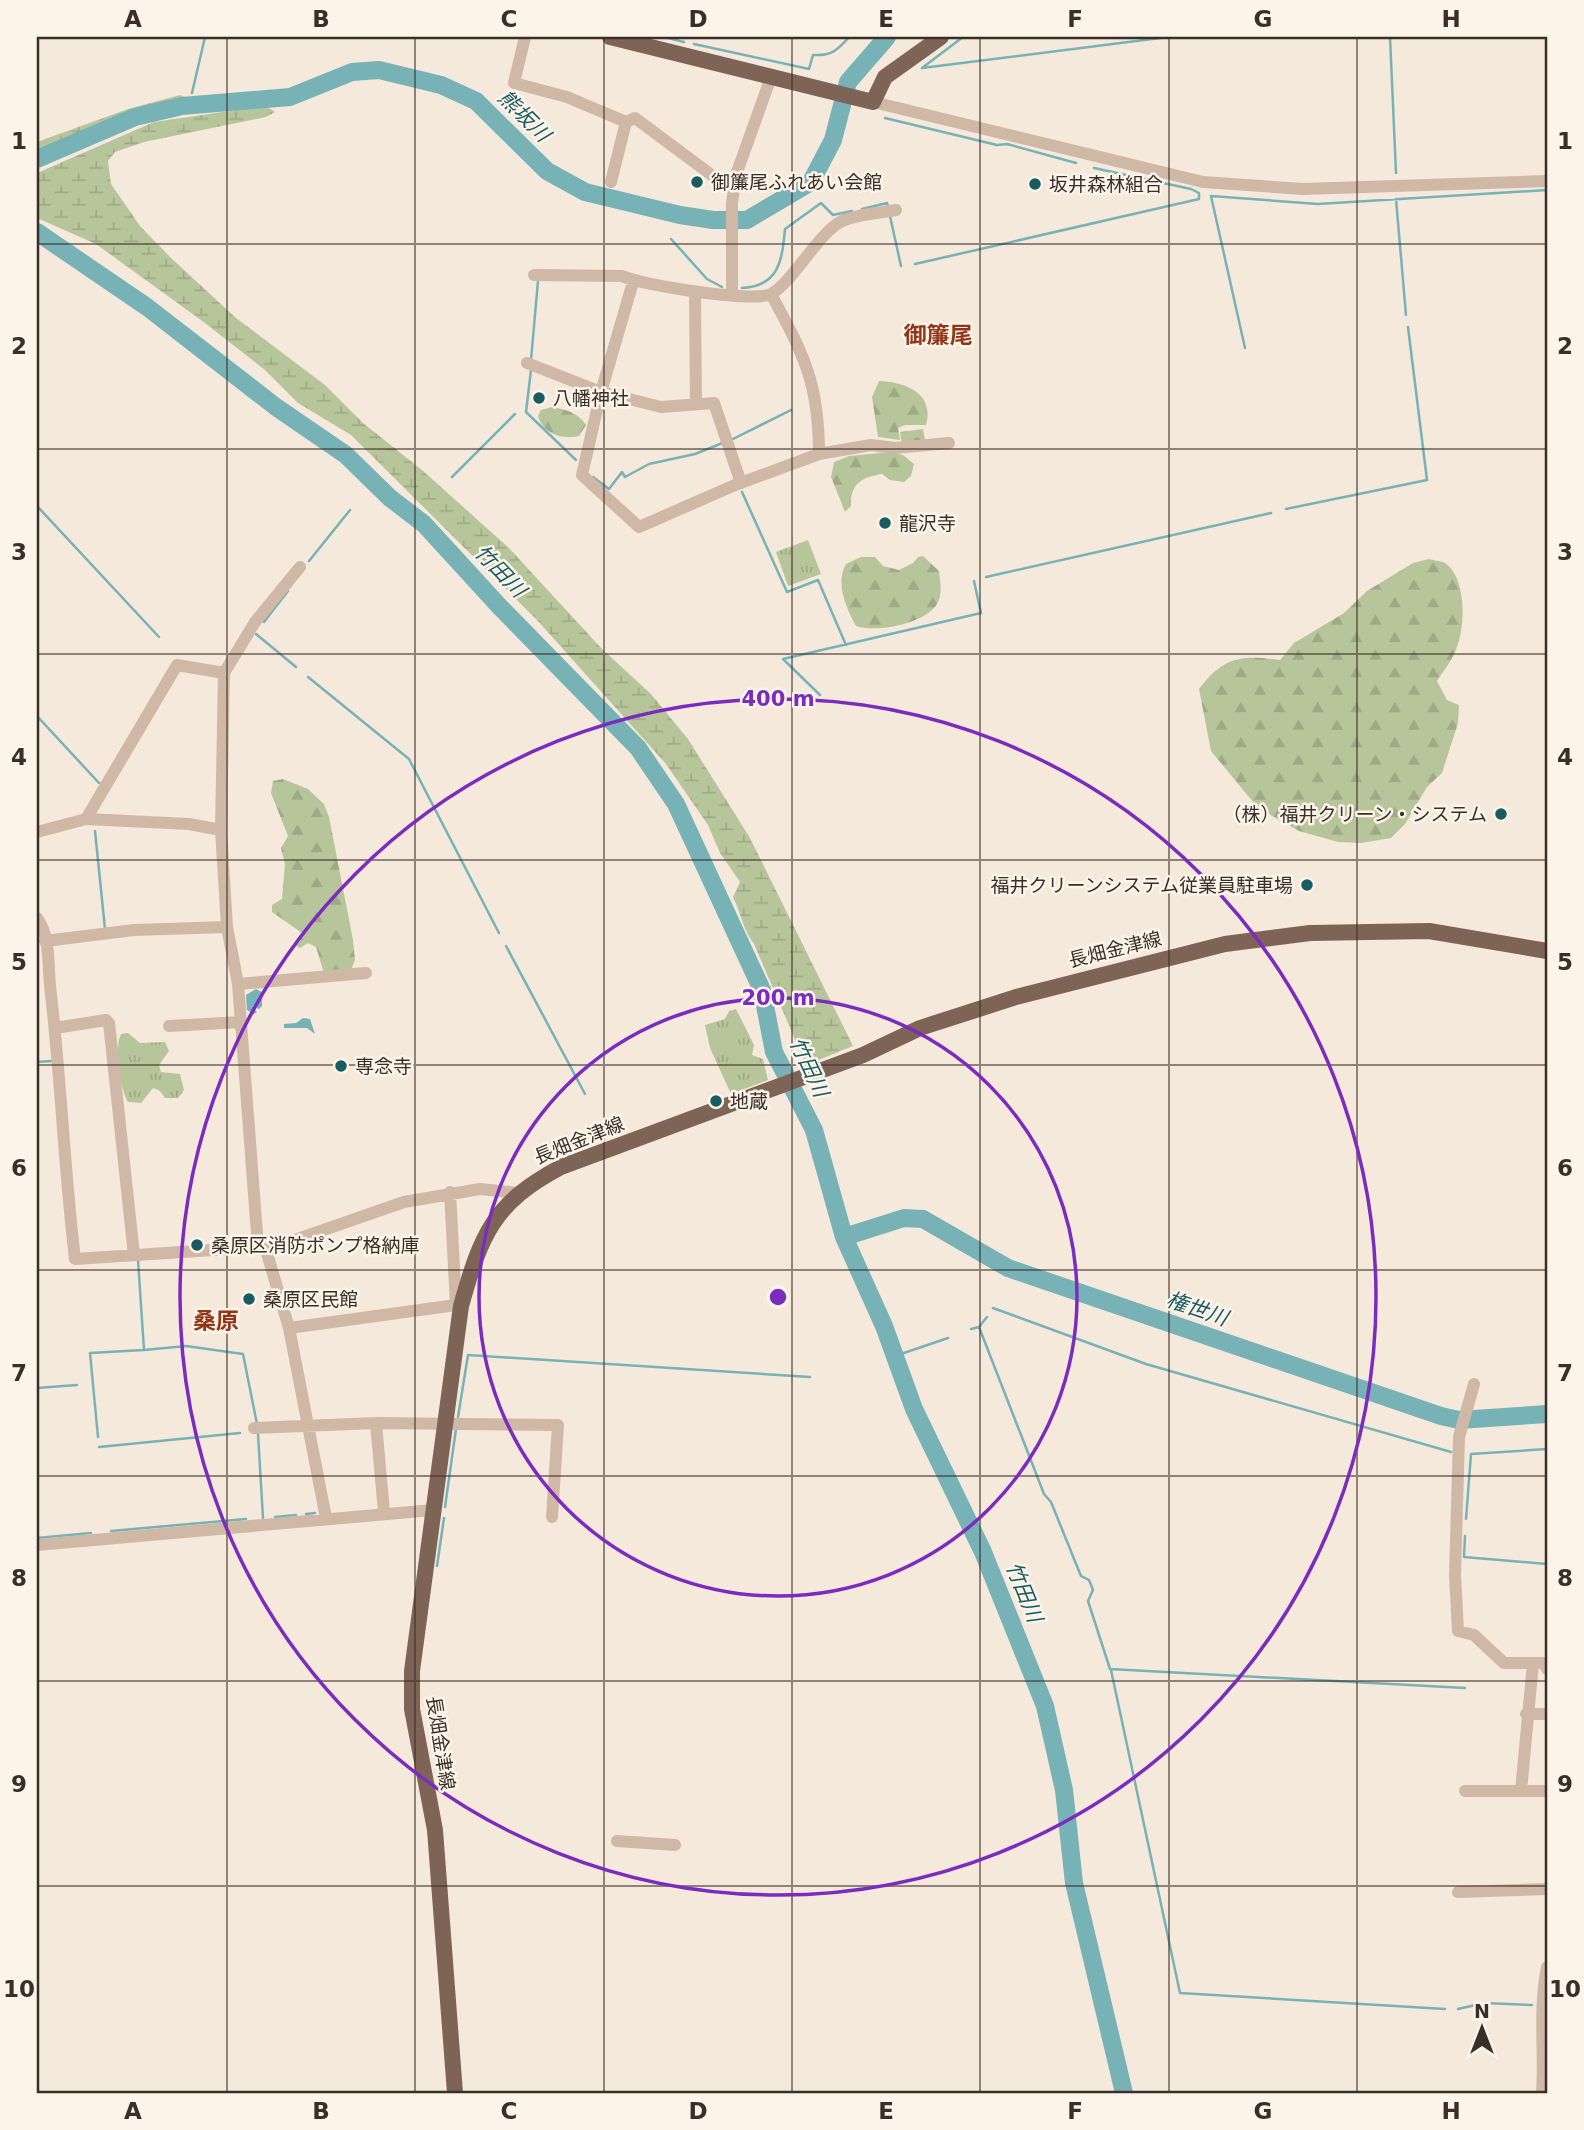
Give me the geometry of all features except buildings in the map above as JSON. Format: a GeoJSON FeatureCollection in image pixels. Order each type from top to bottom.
{"type":"FeatureCollection","features":[{"type":"Feature","properties":{"kind":"main road"},"geometry":{"type":"LineString","coordinates":[[610,37],[873,102],[886,77],[942,37]]}},
{"type":"Feature","properties":{"kind":"main road","name":"長畑金津線"},"geometry":{"type":"LineString","coordinates":[[455,2093],[435,1830],[412,1709],[412,1671],[447,1423],[458,1305],[477,1248],[488,1228],[518,1193],[561,1167],[732,1106],[863,1055],[920,1028],[1016,996],[1225,944],[1273,936],[1361,930],[1429,932],[1547,951]]}},
{"type":"Feature","properties":{"kind":"street"},"geometry":{"type":"LineString","coordinates":[[524,37],[514,83],[567,97],[626,122],[635,118],[733,191]]}},
{"type":"Feature","properties":{"kind":"street"},"geometry":{"type":"LineString","coordinates":[[732,293],[733,191],[736,175],[771,77]]}},
{"type":"Feature","properties":{"kind":"street"},"geometry":{"type":"LineString","coordinates":[[873,102],[1203,182],[1303,189],[1547,181]]}},
{"type":"Feature","properties":{"kind":"street"},"geometry":{"type":"LineString","coordinates":[[611,182],[626,122]]}},
{"type":"Feature","properties":{"kind":"street"},"geometry":{"type":"LineString","coordinates":[[534,275],[622,276],[634,282],[695,292],[753,296],[771,294],[839,222],[895,210]]}},
{"type":"Feature","properties":{"kind":"street"},"geometry":{"type":"LineString","coordinates":[[634,282],[601,392],[582,475],[639,527],[741,483],[819,454],[871,445],[895,448],[949,443]]}},
{"type":"Feature","properties":{"kind":"street"},"geometry":{"type":"LineString","coordinates":[[695,292],[696,403]]}},
{"type":"Feature","properties":{"kind":"street"},"geometry":{"type":"LineString","coordinates":[[771,294],[809,369],[816,393],[819,454]]}},
{"type":"Feature","properties":{"kind":"street"},"geometry":{"type":"LineString","coordinates":[[527,363],[601,392],[662,407],[714,403],[741,483]]}},
{"type":"Feature","properties":{"kind":"street"},"geometry":{"type":"LineString","coordinates":[[300,567],[255,622],[224,673],[221,830],[227,928],[238,984],[262,1249],[289,1328],[326,1518]]}},
{"type":"Feature","properties":{"kind":"street"},"geometry":{"type":"LineString","coordinates":[[86,819],[177,665],[224,673]]}},
{"type":"Feature","properties":{"kind":"street"},"geometry":{"type":"LineString","coordinates":[[37,832],[86,819],[188,824],[221,830]]}},
{"type":"Feature","properties":{"kind":"street"},"geometry":{"type":"LineString","coordinates":[[37,918],[42,924],[45,941],[55,1028],[75,1259],[262,1249],[404,1202],[450,1192],[480,1189],[518,1193]]}},
{"type":"Feature","properties":{"kind":"street"},"geometry":{"type":"LineString","coordinates":[[45,941],[134,930],[227,928]]}},
{"type":"Feature","properties":{"kind":"street"},"geometry":{"type":"LineString","coordinates":[[238,984],[366,973]]}},
{"type":"Feature","properties":{"kind":"street"},"geometry":{"type":"LineString","coordinates":[[55,1028],[106,1020],[109,1023],[134,1255]]}},
{"type":"Feature","properties":{"kind":"street"},"geometry":{"type":"LineString","coordinates":[[169,1026],[241,1022]]}},
{"type":"Feature","properties":{"kind":"street"},"geometry":{"type":"LineString","coordinates":[[289,1328],[458,1305],[450,1192]]}},
{"type":"Feature","properties":{"kind":"street"},"geometry":{"type":"LineString","coordinates":[[1474,1384],[1460,1437],[1455,1575],[1458,1631],[1474,1635],[1504,1663],[1545,1663],[1547,1669]]}},
{"type":"Feature","properties":{"kind":"street"},"geometry":{"type":"LineString","coordinates":[[376,1423],[384,1512]]}},
{"type":"Feature","properties":{"kind":"street"},"geometry":{"type":"LineString","coordinates":[[254,1428],[376,1423],[558,1425],[552,1517]]}},
{"type":"Feature","properties":{"kind":"street"},"geometry":{"type":"LineString","coordinates":[[37,1545],[384,1512],[433,1510]]}},
{"type":"Feature","properties":{"kind":"street"},"geometry":{"type":"LineString","coordinates":[[1521,1791],[1526,1714],[1533,1663]]}},
{"type":"Feature","properties":{"kind":"street"},"geometry":{"type":"LineString","coordinates":[[1526,1714],[1547,1714]]}},
{"type":"Feature","properties":{"kind":"street"},"geometry":{"type":"LineString","coordinates":[[1465,1791],[1547,1791]]}},
{"type":"Feature","properties":{"kind":"street"},"geometry":{"type":"LineString","coordinates":[[617,1841],[675,1845]]}},
{"type":"Feature","properties":{"kind":"street"},"geometry":{"type":"LineString","coordinates":[[1458,1892],[1547,1889]]}},
{"type":"Feature","properties":{"kind":"street"},"geometry":{"type":"LineString","coordinates":[[1542,2093],[1545,2054],[1540,2020],[1547,1967]]}},
{"type":"Feature","properties":{"kind":"green space"},"geometry":{"type":"Polygon","coordinates":[[[180,95],[188,98],[176,105],[122,118],[37,153],[37,142],[128,109],[180,95]]]}},
{"type":"Feature","properties":{"kind":"green space"},"geometry":{"type":"Polygon","coordinates":[[[250,108],[269,108],[275,112],[266,117],[144,142],[115,152],[108,161],[111,184],[140,226],[170,257],[236,318],[325,385],[363,423],[422,470],[509,548],[602,649],[651,694],[688,739],[750,838],[853,1046],[806,1065],[733,897],[740,882],[720,853],[708,825],[666,764],[537,620],[351,435],[298,403],[265,370],[96,244],[37,218],[37,173],[154,122],[250,108]]]}},
{"type":"Feature","properties":{"kind":"green space"},"geometry":{"type":"Polygon","coordinates":[[[879,381],[899,384],[916,391],[926,405],[926,425],[905,425],[898,428],[900,440],[878,437],[872,397],[879,381]]]}},
{"type":"Feature","properties":{"kind":"green space"},"geometry":{"type":"Polygon","coordinates":[[[552,407],[571,412],[583,421],[586,425],[579,436],[560,436],[544,427],[538,416],[541,410],[552,407]]]}},
{"type":"Feature","properties":{"kind":"green space"},"geometry":{"type":"Polygon","coordinates":[[[923,429],[925,441],[902,445],[900,432],[923,429]]]}},
{"type":"Feature","properties":{"kind":"green space"},"geometry":{"type":"Polygon","coordinates":[[[890,452],[903,455],[914,464],[911,476],[904,482],[890,480],[882,474],[863,480],[855,487],[851,506],[845,512],[831,477],[834,462],[849,456],[890,452]]]}},
{"type":"Feature","properties":{"kind":"green space"},"geometry":{"type":"Polygon","coordinates":[[[808,540],[821,574],[788,586],[776,552],[808,540]]]}},
{"type":"Feature","properties":{"kind":"green space"},"geometry":{"type":"Polygon","coordinates":[[[923,556],[939,571],[940,596],[931,611],[900,625],[875,628],[856,626],[842,587],[846,564],[861,557],[875,557],[883,566],[899,570],[923,556]]]}},
{"type":"Feature","properties":{"kind":"green space"},"geometry":{"type":"Polygon","coordinates":[[[1429,559],[1445,563],[1452,570],[1461,591],[1463,615],[1457,647],[1437,681],[1447,700],[1459,705],[1458,723],[1442,773],[1427,787],[1405,824],[1391,838],[1361,843],[1338,842],[1299,831],[1258,808],[1211,751],[1199,689],[1217,670],[1235,660],[1280,660],[1294,643],[1344,613],[1367,591],[1413,563],[1429,559]]]}},
{"type":"Feature","properties":{"kind":"green space"},"geometry":{"type":"Polygon","coordinates":[[[283,779],[308,789],[324,804],[329,817],[353,940],[355,960],[351,970],[324,973],[316,947],[308,943],[300,948],[294,944],[302,933],[272,912],[272,905],[282,899],[285,864],[281,848],[288,836],[271,793],[273,781],[283,779]]]}},
{"type":"Feature","properties":{"kind":"green space"},"geometry":{"type":"Polygon","coordinates":[[[736,1009],[754,1045],[752,1055],[763,1059],[768,1080],[731,1094],[710,1048],[705,1025],[725,1019],[729,1011],[736,1009]]]}},
{"type":"Feature","properties":{"kind":"green space"},"geometry":{"type":"Polygon","coordinates":[[[128,1033],[140,1043],[165,1042],[169,1051],[159,1065],[161,1072],[180,1074],[184,1090],[178,1098],[165,1098],[160,1091],[153,1088],[141,1103],[128,1102],[120,1078],[118,1049],[121,1034],[128,1033]]]}},
{"type":"Feature","properties":{"kind":"water"},"geometry":{"type":"Polygon","coordinates":[[[256,989],[262,992],[262,1006],[259,1009],[252,1006],[257,1012],[254,1014],[247,1010],[246,995],[256,989]]]}},
{"type":"Feature","properties":{"kind":"water"},"geometry":{"type":"Polygon","coordinates":[[[303,1018],[310,1019],[315,1034],[307,1028],[284,1028],[284,1024],[296,1023],[303,1018]]]}},
{"type":"Feature","properties":{"kind":"waterway"},"geometry":{"type":"LineString","coordinates":[[192,93],[205,37]]}},
{"type":"Feature","properties":{"kind":"waterway"},"geometry":{"type":"LineString","coordinates":[[664,37],[684,42]]}},
{"type":"Feature","properties":{"kind":"waterway"},"geometry":{"type":"LineString","coordinates":[[694,44],[809,69],[813,55],[833,52],[849,37]]}},
{"type":"Feature","properties":{"kind":"waterway","name":"熊坂川"},"geometry":{"type":"LineString","coordinates":[[37,159],[135,117],[182,106],[290,97],[352,72],[379,70],[441,85],[476,101],[547,171],[585,192],[680,215],[713,220],[747,220],[811,182],[833,140],[848,82],[887,37]]}},
{"type":"Feature","properties":{"kind":"waterway"},"geometry":{"type":"LineString","coordinates":[[963,37],[922,68],[1168,37]]}},
{"type":"Feature","properties":{"kind":"waterway"},"geometry":{"type":"LineString","coordinates":[[1390,37],[1396,173]]}},
{"type":"Feature","properties":{"kind":"waterway"},"geometry":{"type":"LineString","coordinates":[[885,118],[997,145],[1007,144],[1076,163]]}},
{"type":"Feature","properties":{"kind":"waterway"},"geometry":{"type":"LineString","coordinates":[[915,264],[1199,199],[1199,193],[1191,189],[1094,168]]}},
{"type":"Feature","properties":{"kind":"waterway"},"geometry":{"type":"LineString","coordinates":[[1245,348],[1211,196],[1318,204],[1547,190]]}},
{"type":"Feature","properties":{"kind":"waterway"},"geometry":{"type":"LineString","coordinates":[[1396,199],[1406,315]]}},
{"type":"Feature","properties":{"kind":"waterway"},"geometry":{"type":"LineString","coordinates":[[742,288],[755,286],[772,276],[780,260],[785,229],[821,203],[833,215],[852,211]]}},
{"type":"Feature","properties":{"kind":"waterway"},"geometry":{"type":"LineString","coordinates":[[862,209],[887,203],[888,206]]}},
{"type":"Feature","properties":{"kind":"waterway"},"geometry":{"type":"LineString","coordinates":[[890,216],[901,266]]}},
{"type":"Feature","properties":{"kind":"waterway","name":"竹田川"},"geometry":{"type":"LineString","coordinates":[[37,232],[147,307],[276,407],[346,455],[390,498],[424,524],[499,606],[638,748],[676,804],[762,990],[774,1052],[814,1130],[844,1237],[884,1326],[914,1409],[983,1552],[1045,1706],[1064,1790],[1074,1883],[1124,2093]]}},
{"type":"Feature","properties":{"kind":"waterway"},"geometry":{"type":"LineString","coordinates":[[671,239],[707,279],[722,287]]}},
{"type":"Feature","properties":{"kind":"waterway"},"geometry":{"type":"LineString","coordinates":[[531,360],[538,281]]}},
{"type":"Feature","properties":{"kind":"waterway"},"geometry":{"type":"LineString","coordinates":[[1286,509],[1427,480],[1408,327]]}},
{"type":"Feature","properties":{"kind":"waterway"},"geometry":{"type":"LineString","coordinates":[[531,370],[526,412],[576,460]]}},
{"type":"Feature","properties":{"kind":"waterway"},"geometry":{"type":"LineString","coordinates":[[731,440],[791,410]]}},
{"type":"Feature","properties":{"kind":"waterway"},"geometry":{"type":"LineString","coordinates":[[452,477],[515,414]]}},
{"type":"Feature","properties":{"kind":"waterway"},"geometry":{"type":"LineString","coordinates":[[593,477],[609,489],[622,472],[625,477],[649,464],[695,454],[725,442]]}},
{"type":"Feature","properties":{"kind":"waterway"},"geometry":{"type":"LineString","coordinates":[[742,492],[787,592],[818,580],[846,645]]}},
{"type":"Feature","properties":{"kind":"waterway"},"geometry":{"type":"LineString","coordinates":[[37,506],[159,637]]}},
{"type":"Feature","properties":{"kind":"waterway"},"geometry":{"type":"LineString","coordinates":[[309,561],[350,510]]}},
{"type":"Feature","properties":{"kind":"waterway"},"geometry":{"type":"LineString","coordinates":[[986,577],[1271,513]]}},
{"type":"Feature","properties":{"kind":"waterway"},"geometry":{"type":"LineString","coordinates":[[820,695],[783,659],[981,613],[974,581]]}},
{"type":"Feature","properties":{"kind":"waterway"},"geometry":{"type":"LineString","coordinates":[[264,622],[288,591]]}},
{"type":"Feature","properties":{"kind":"waterway"},"geometry":{"type":"LineString","coordinates":[[256,634],[296,667]]}},
{"type":"Feature","properties":{"kind":"waterway"},"geometry":{"type":"LineString","coordinates":[[308,677],[409,759],[499,933]]}},
{"type":"Feature","properties":{"kind":"waterway"},"geometry":{"type":"LineString","coordinates":[[37,716],[99,783]]}},
{"type":"Feature","properties":{"kind":"waterway"},"geometry":{"type":"LineString","coordinates":[[95,831],[105,929]]}},
{"type":"Feature","properties":{"kind":"waterway"},"geometry":{"type":"LineString","coordinates":[[506,946],[585,1094]]}},
{"type":"Feature","properties":{"kind":"waterway"},"geometry":{"type":"LineString","coordinates":[[37,1062],[51,1061]]}},
{"type":"Feature","properties":{"kind":"waterway","name":"権世川"},"geometry":{"type":"LineString","coordinates":[[844,1237],[904,1218],[923,1219],[1008,1268],[1441,1416],[1459,1420],[1547,1414]]}},
{"type":"Feature","properties":{"kind":"waterway"},"geometry":{"type":"LineString","coordinates":[[138,1260],[144,1350],[186,1346],[243,1354],[257,1424]]}},
{"type":"Feature","properties":{"kind":"waterway"},"geometry":{"type":"LineString","coordinates":[[993,1308],[1146,1364],[1451,1452]]}},
{"type":"Feature","properties":{"kind":"waterway"},"geometry":{"type":"LineString","coordinates":[[987,1317],[979,1327],[1044,1494],[1051,1502],[1081,1576],[1089,1580],[1093,1590],[1088,1601],[1110,1669],[1465,1688]]}},
{"type":"Feature","properties":{"kind":"waterway"},"geometry":{"type":"LineString","coordinates":[[971,1329],[979,1327]]}},
{"type":"Feature","properties":{"kind":"waterway"},"geometry":{"type":"LineString","coordinates":[[895,1356],[948,1338]]}},
{"type":"Feature","properties":{"kind":"waterway"},"geometry":{"type":"LineString","coordinates":[[98,1437],[90,1353],[144,1350]]}},
{"type":"Feature","properties":{"kind":"waterway"},"geometry":{"type":"LineString","coordinates":[[458,1417],[468,1355],[810,1377]]}},
{"type":"Feature","properties":{"kind":"waterway"},"geometry":{"type":"LineString","coordinates":[[37,1388],[77,1385]]}},
{"type":"Feature","properties":{"kind":"waterway"},"geometry":{"type":"LineString","coordinates":[[445,1507],[456,1429]]}},
{"type":"Feature","properties":{"kind":"waterway"},"geometry":{"type":"LineString","coordinates":[[99,1447],[240,1433]]}},
{"type":"Feature","properties":{"kind":"waterway"},"geometry":{"type":"LineString","coordinates":[[258,1434],[263,1518]]}},
{"type":"Feature","properties":{"kind":"waterway"},"geometry":{"type":"LineString","coordinates":[[1466,1519],[1471,1454],[1547,1449]]}},
{"type":"Feature","properties":{"kind":"waterway"},"geometry":{"type":"LineString","coordinates":[[306,1514],[315,1513]]}},
{"type":"Feature","properties":{"kind":"waterway"},"geometry":{"type":"LineString","coordinates":[[275,1517],[296,1515]]}},
{"type":"Feature","properties":{"kind":"waterway"},"geometry":{"type":"LineString","coordinates":[[437,1566],[444,1518]]}},
{"type":"Feature","properties":{"kind":"waterway"},"geometry":{"type":"LineString","coordinates":[[111,1531],[246,1519]]}},
{"type":"Feature","properties":{"kind":"waterway"},"geometry":{"type":"LineString","coordinates":[[37,1538],[91,1533]]}},
{"type":"Feature","properties":{"kind":"waterway"},"geometry":{"type":"LineString","coordinates":[[1465,1536],[1464,1557],[1547,1564]]}},
{"type":"Feature","properties":{"kind":"waterway"},"geometry":{"type":"LineString","coordinates":[[1111,1670],[1180,1993],[1445,2009]]}},
{"type":"Feature","properties":{"kind":"waterway"},"geometry":{"type":"LineString","coordinates":[[1458,2009],[1484,2003],[1532,2005]]}},
{"type":"Feature","properties":{"kind":"place","name":"御簾尾ふれあい会館"},"geometry":{"type":"Point","coordinates":[697,182]}},
{"type":"Feature","properties":{"kind":"place","name":"坂井森林組合"},"geometry":{"type":"Point","coordinates":[1035,184]}},
{"type":"Feature","properties":{"kind":"place","name":"八幡神社"},"geometry":{"type":"Point","coordinates":[539,398]}},
{"type":"Feature","properties":{"kind":"place","name":"龍沢寺"},"geometry":{"type":"Point","coordinates":[885,523]}},
{"type":"Feature","properties":{"kind":"place","name":"（株）福井クリーン・システム"},"geometry":{"type":"Point","coordinates":[1501,814]}},
{"type":"Feature","properties":{"kind":"place","name":"福井クリーンシステム従業員駐車場"},"geometry":{"type":"Point","coordinates":[1307,885]}},
{"type":"Feature","properties":{"kind":"place","name":"専念寺"},"geometry":{"type":"Point","coordinates":[341,1066]}},
{"type":"Feature","properties":{"kind":"place","name":"地蔵"},"geometry":{"type":"Point","coordinates":[716,1101]}},
{"type":"Feature","properties":{"kind":"place","name":"桑原区消防ポンプ格納庫"},"geometry":{"type":"Point","coordinates":[197,1245]}},
{"type":"Feature","properties":{"kind":"place","name":"桑原区民館"},"geometry":{"type":"Point","coordinates":[249,1299]}},
{"type":"Feature","properties":{"kind":"district","name":"御簾尾"},"geometry":{"type":"Point","coordinates":[938,335]}},
{"type":"Feature","properties":{"kind":"district","name":"桑原"},"geometry":{"type":"Point","coordinates":[216,1321]}}]}
